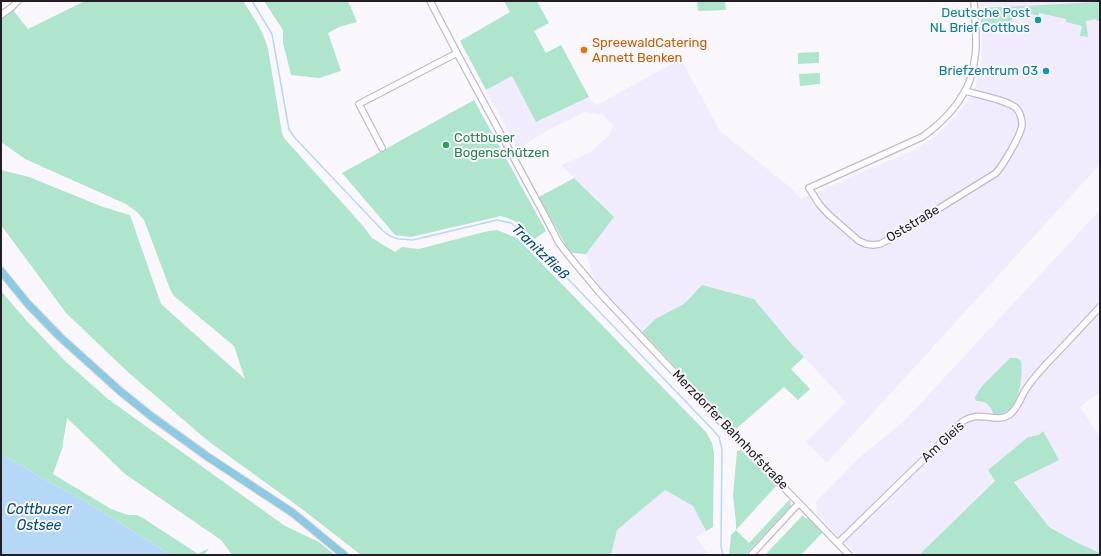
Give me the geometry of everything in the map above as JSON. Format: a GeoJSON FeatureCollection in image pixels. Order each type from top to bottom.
{"type":"FeatureCollection","features":[{"type":"Feature","properties":{"kind":"main road"},"geometry":{"type":"LineString","coordinates":[[1,271],[28,304],[60,337],[120,392],[208,457],[293,513],[344,555]]}},
{"type":"Feature","properties":{"kind":"street"},"geometry":{"type":"LineString","coordinates":[[1,15],[18,1]]}},
{"type":"Feature","properties":{"kind":"street","name":"Merzdorfer Bahnhofstraße"},"geometry":{"type":"LineString","coordinates":[[430,1],[559,243],[599,292],[737,439],[849,555]]}},
{"type":"Feature","properties":{"kind":"street","name":"Oststraße"},"geometry":{"type":"LineString","coordinates":[[965,91],[1010,104],[1017,109],[1020,116],[1022,125],[1020,134],[996,172],[880,244],[873,245],[859,241],[828,214],[819,204],[809,188],[922,137],[946,117],[958,102],[968,86],[972,72],[976,46],[974,1]]}},
{"type":"Feature","properties":{"kind":"street"},"geometry":{"type":"LineString","coordinates":[[382,148],[359,104],[457,53]]}},
{"type":"Feature","properties":{"kind":"street","name":"Am Gleis"},"geometry":{"type":"LineString","coordinates":[[838,543],[962,422],[976,416],[1004,418],[1011,414],[1016,409],[1025,390],[1039,372],[1100,307]]}},
{"type":"Feature","properties":{"kind":"street"},"geometry":{"type":"LineString","coordinates":[[751,555],[799,503]]}},
{"type":"Feature","properties":{"kind":"shaded area"},"geometry":{"type":"Polygon","coordinates":[[[980,1],[1100,1],[1100,164],[827,463],[806,442],[846,402],[788,340],[754,299],[702,285],[684,304],[655,319],[642,332],[597,287],[586,254],[614,217],[561,165],[591,152],[610,134],[613,125],[603,115],[585,112],[546,131],[518,149],[486,90],[512,76],[537,122],[589,97],[592,102],[597,105],[681,59],[720,131],[791,188],[801,199],[920,146],[936,136],[954,118],[967,102],[975,87],[981,65],[982,51],[980,1]]]}},
{"type":"Feature","properties":{"kind":"shaded area"},"geometry":{"type":"Polygon","coordinates":[[[1100,210],[1100,392],[1080,407],[1100,436],[1100,553],[1049,527],[1014,481],[1039,435],[1028,437],[988,470],[1000,489],[920,555],[856,555],[817,514],[816,502],[859,458],[904,421],[1100,210]]]}},
{"type":"Feature","properties":{"kind":"shaded area"},"geometry":{"type":"Polygon","coordinates":[[[665,490],[693,506],[706,531],[696,537],[709,555],[611,555],[617,530],[665,490]]]}},
{"type":"Feature","properties":{"kind":"green space"},"geometry":{"type":"Polygon","coordinates":[[[85,1],[243,1],[261,30],[266,42],[284,138],[364,227],[372,238],[395,252],[402,247],[419,249],[497,230],[517,238],[706,432],[712,443],[714,453],[713,527],[706,531],[693,506],[665,490],[617,530],[611,555],[361,555],[302,509],[208,441],[129,373],[66,313],[1,225],[1,170],[29,177],[103,207],[130,215],[161,304],[245,379],[234,346],[174,296],[144,220],[137,212],[126,204],[25,159],[1,142],[1,19],[13,10],[28,29],[85,1]]]}},
{"type":"Feature","properties":{"kind":"green space"},"geometry":{"type":"Polygon","coordinates":[[[264,1],[348,1],[357,22],[339,27],[328,33],[341,71],[319,78],[291,75],[283,43],[283,30],[264,1]]]}},
{"type":"Feature","properties":{"kind":"green space"},"geometry":{"type":"Polygon","coordinates":[[[504,1],[537,1],[549,23],[534,31],[546,53],[561,45],[589,97],[536,122],[512,76],[486,90],[460,41],[510,12],[504,1]]]}},
{"type":"Feature","properties":{"kind":"green space"},"geometry":{"type":"Polygon","coordinates":[[[697,1],[725,1],[726,10],[698,11],[697,1]]]}},
{"type":"Feature","properties":{"kind":"green space"},"geometry":{"type":"Polygon","coordinates":[[[1100,2],[1100,21],[1097,21],[1096,19],[1086,21],[1088,37],[1080,36],[1082,26],[1066,22],[1066,19],[1039,13],[1039,16],[1017,11],[1010,25],[985,26],[981,23],[980,9],[982,8],[1100,2]]]}},
{"type":"Feature","properties":{"kind":"green space"},"geometry":{"type":"Polygon","coordinates":[[[819,52],[819,63],[798,64],[798,53],[819,52]]]}},
{"type":"Feature","properties":{"kind":"green space"},"geometry":{"type":"Polygon","coordinates":[[[820,73],[820,84],[800,86],[799,74],[820,73]]]}},
{"type":"Feature","properties":{"kind":"green space","name":"Cottbuser Bogenschützen"},"geometry":{"type":"Polygon","coordinates":[[[474,100],[546,231],[535,239],[513,220],[501,216],[411,237],[395,235],[342,173],[474,100]]]}},
{"type":"Feature","properties":{"kind":"green space"},"geometry":{"type":"Polygon","coordinates":[[[574,178],[614,217],[586,254],[570,253],[539,197],[574,178]]]}},
{"type":"Feature","properties":{"kind":"green space"},"geometry":{"type":"Polygon","coordinates":[[[702,285],[754,299],[804,357],[791,369],[810,389],[798,400],[784,387],[735,430],[642,332],[655,319],[684,304],[702,285]]]}},
{"type":"Feature","properties":{"kind":"green space"},"geometry":{"type":"Polygon","coordinates":[[[1,291],[65,361],[108,399],[285,526],[319,542],[335,555],[232,555],[221,540],[125,474],[67,418],[62,449],[53,474],[111,509],[128,515],[137,515],[143,518],[198,554],[209,548],[204,555],[171,555],[83,500],[1,454],[1,291]]]}},
{"type":"Feature","properties":{"kind":"green space"},"geometry":{"type":"Polygon","coordinates":[[[1010,358],[1017,358],[1021,361],[1022,372],[1019,393],[1011,408],[1003,413],[994,415],[988,404],[976,401],[975,397],[982,386],[1010,358]]]}},
{"type":"Feature","properties":{"kind":"green space"},"geometry":{"type":"Polygon","coordinates":[[[1043,431],[1059,460],[1014,482],[1049,527],[1100,553],[1100,555],[919,555],[995,481],[988,470],[1028,437],[1039,435],[1043,431]]]}},
{"type":"Feature","properties":{"kind":"green space"},"geometry":{"type":"Polygon","coordinates":[[[741,450],[777,485],[736,530],[733,495],[737,451],[741,450]]]}},
{"type":"Feature","properties":{"kind":"green space"},"geometry":{"type":"Polygon","coordinates":[[[790,499],[791,506],[745,555],[729,555],[731,535],[736,530],[749,543],[790,499]]]}},
{"type":"Feature","properties":{"kind":"green space"},"geometry":{"type":"Polygon","coordinates":[[[803,515],[805,518],[810,519],[823,532],[801,555],[765,555],[803,515]]]}},
{"type":"Feature","properties":{"kind":"water","name":"Cottbuser Ostsee"},"geometry":{"type":"Polygon","coordinates":[[[1,454],[83,500],[171,555],[1,555],[1,454]]]}},
{"type":"Feature","properties":{"kind":"waterway","name":"Tranitzfließ"},"geometry":{"type":"LineString","coordinates":[[252,1],[272,34],[289,129],[295,138],[383,231],[398,239],[413,240],[497,220],[511,223],[523,232],[719,437],[722,449],[721,546],[723,555]]}},
{"type":"Feature","properties":{"kind":"place","name":"Deutsche Post NL Brief Cottbus"},"geometry":{"type":"Point","coordinates":[1038,20]}},
{"type":"Feature","properties":{"kind":"place","name":"SpreewaldCatering Annett Benken"},"geometry":{"type":"Point","coordinates":[584,50]}},
{"type":"Feature","properties":{"kind":"place","name":"Briefzentrum 03"},"geometry":{"type":"Point","coordinates":[1046,71]}},
{"type":"Feature","properties":{"kind":"place","name":"Cottbuser Bogenschützen"},"geometry":{"type":"Point","coordinates":[446,145]}}]}
